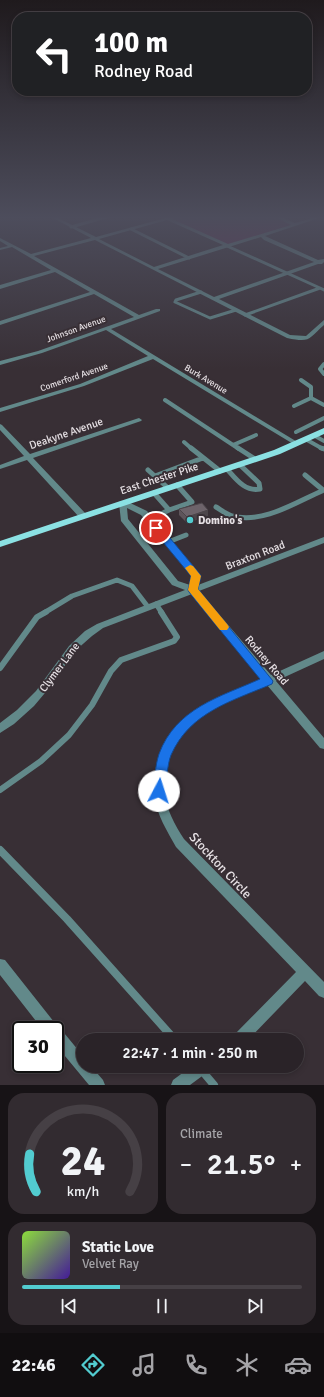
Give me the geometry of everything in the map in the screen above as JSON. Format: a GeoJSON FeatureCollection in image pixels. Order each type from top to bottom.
{"type":"FeatureCollection","features":[{"type":"Feature","properties":{"kind":"main road","name":"East Chester Pike"},"geometry":{"type":"LineString","coordinates":[[0,544],[223,470],[317,436]]}},
{"type":"Feature","properties":{"kind":"street"},"geometry":{"type":"LineString","coordinates":[[51,268],[139,317]]}},
{"type":"Feature","properties":{"kind":"street"},"geometry":{"type":"LineString","coordinates":[[155,268],[289,337],[302,339],[310,338],[324,322]]}},
{"type":"Feature","properties":{"kind":"street"},"geometry":{"type":"LineString","coordinates":[[214,299],[302,268]]}},
{"type":"Feature","properties":{"kind":"street"},"geometry":{"type":"LineString","coordinates":[[0,287],[55,270]]}},
{"type":"Feature","properties":{"kind":"street"},"geometry":{"type":"LineString","coordinates":[[0,324],[95,292]]}},
{"type":"Feature","properties":{"kind":"street","name":"Johnson Avenue"},"geometry":{"type":"LineString","coordinates":[[0,363],[40,352],[158,310]]}},
{"type":"Feature","properties":{"kind":"street","name":"Burk Avenue"},"geometry":{"type":"LineString","coordinates":[[106,328],[297,444]]}},
{"type":"Feature","properties":{"kind":"street","name":"Comerford Avenue"},"geometry":{"type":"LineString","coordinates":[[0,410],[82,385],[152,357]]}},
{"type":"Feature","properties":{"kind":"street","name":"Deakyne Avenue"},"geometry":{"type":"LineString","coordinates":[[0,467],[139,420]]}},
{"type":"Feature","properties":{"kind":"street"},"geometry":{"type":"LineString","coordinates":[[0,426],[83,516]]}},
{"type":"Feature","properties":{"kind":"street"},"geometry":{"type":"LineString","coordinates":[[123,503],[144,513],[196,576],[193,590]]}},
{"type":"Feature","properties":{"kind":"street","name":"Rodney Road"},"geometry":{"type":"LineString","coordinates":[[123,503],[124,519],[175,583],[193,590],[268,681],[324,745]]}},
{"type":"Feature","properties":{"kind":"street","name":"Braxton Road"},"geometry":{"type":"LineString","coordinates":[[193,590],[324,540]]}},
{"type":"Feature","properties":{"kind":"street","name":"Clymer Lane"},"geometry":{"type":"LineString","coordinates":[[0,729],[25,709],[38,694],[75,643],[100,626],[193,590]]}},
{"type":"Feature","properties":{"kind":"street","name":"Stockton Circle"},"geometry":{"type":"LineString","coordinates":[[324,655],[205,709],[191,717],[179,730],[165,755],[159,791],[163,809],[171,828],[180,843],[324,991]]}},
{"type":"Feature","properties":{"kind":"street"},"geometry":{"type":"LineString","coordinates":[[0,965],[45,1021]]}},
{"type":"Feature","properties":{"kind":"street"},"geometry":{"type":"LineString","coordinates":[[246,1033],[305,972]]}},
{"type":"Feature","properties":{"kind":"street"},"geometry":{"type":"LineString","coordinates":[[64,1044],[98,1085]]}},
{"type":"Feature","properties":{"kind":"street"},"geometry":{"type":"LineString","coordinates":[[178,1085],[193,1073]]}},
{"type":"Feature","properties":{"kind":"lane"},"geometry":{"type":"LineString","coordinates":[[274,268],[322,289]]}},
{"type":"Feature","properties":{"kind":"lane"},"geometry":{"type":"LineString","coordinates":[[245,315],[322,289]]}},
{"type":"Feature","properties":{"kind":"lane"},"geometry":{"type":"LineString","coordinates":[[201,292],[176,300],[175,302],[210,318],[236,310]]}},
{"type":"Feature","properties":{"kind":"lane"},"geometry":{"type":"LineString","coordinates":[[324,364],[320,369],[324,374]]}},
{"type":"Feature","properties":{"kind":"lane"},"geometry":{"type":"LineString","coordinates":[[301,380],[311,387],[311,398]]}},
{"type":"Feature","properties":{"kind":"lane"},"geometry":{"type":"LineString","coordinates":[[311,398],[324,405]]}},
{"type":"Feature","properties":{"kind":"lane"},"geometry":{"type":"LineString","coordinates":[[294,406],[311,398]]}},
{"type":"Feature","properties":{"kind":"lane"},"geometry":{"type":"LineString","coordinates":[[165,400],[255,459]]}},
{"type":"Feature","properties":{"kind":"lane"},"geometry":{"type":"LineString","coordinates":[[296,432],[324,418]]}},
{"type":"Feature","properties":{"kind":"lane"},"geometry":{"type":"LineString","coordinates":[[318,421],[324,424]]}},
{"type":"Feature","properties":{"kind":"lane"},"geometry":{"type":"LineString","coordinates":[[304,428],[317,436],[324,449]]}},
{"type":"Feature","properties":{"kind":"lane"},"geometry":{"type":"LineString","coordinates":[[233,445],[256,435]]}},
{"type":"Feature","properties":{"kind":"lane"},"geometry":{"type":"LineString","coordinates":[[184,442],[203,458],[223,470],[248,489],[254,490],[260,488],[260,483],[240,464]]}},
{"type":"Feature","properties":{"kind":"lane"},"geometry":{"type":"LineString","coordinates":[[155,476],[203,458]]}},
{"type":"Feature","properties":{"kind":"lane"},"geometry":{"type":"LineString","coordinates":[[148,470],[192,502],[169,510],[149,520]]}},
{"type":"Feature","properties":{"kind":"lane"},"geometry":{"type":"LineString","coordinates":[[216,507],[232,516],[252,518],[302,501],[324,490],[305,475]]}},
{"type":"Feature","properties":{"kind":"lane"},"geometry":{"type":"LineString","coordinates":[[154,493],[169,510]]}},
{"type":"Feature","properties":{"kind":"lane"},"geometry":{"type":"LineString","coordinates":[[168,542],[186,535]]}},
{"type":"Feature","properties":{"kind":"lane"},"geometry":{"type":"LineString","coordinates":[[0,668],[37,617],[72,596],[117,580],[133,585],[173,629],[176,637],[174,641],[122,660],[115,665],[94,702],[76,727],[59,745],[32,768],[0,790]]}},
{"type":"Feature","properties":{"kind":"lane"},"geometry":{"type":"LineString","coordinates":[[0,850],[67,919],[169,1033]]}},
{"type":"Feature","properties":{"kind":"lane"},"geometry":{"type":"LineString","coordinates":[[205,1073],[214,1085]]}},
{"type":"Feature","properties":{"kind":"building"},"geometry":{"type":"Polygon","coordinates":[[[202,503],[208,510],[187,517],[179,509],[202,503]]]}},
{"type":"Feature","properties":{"kind":"slow traffic"},"geometry":{"type":"LineString","coordinates":[[190,568],[196,576],[193,590],[223,627]]}},
{"type":"Feature","properties":{"kind":"place","name":"Domino's"},"geometry":{"type":"Point","coordinates":[190,520]}},
{"type":"Feature","properties":{"kind":"route"},"geometry":{"type":"LineString","coordinates":[[156,528],[196,576],[193,590],[268,681],[205,709],[191,717],[179,730],[165,755],[159,791]]}}]}
